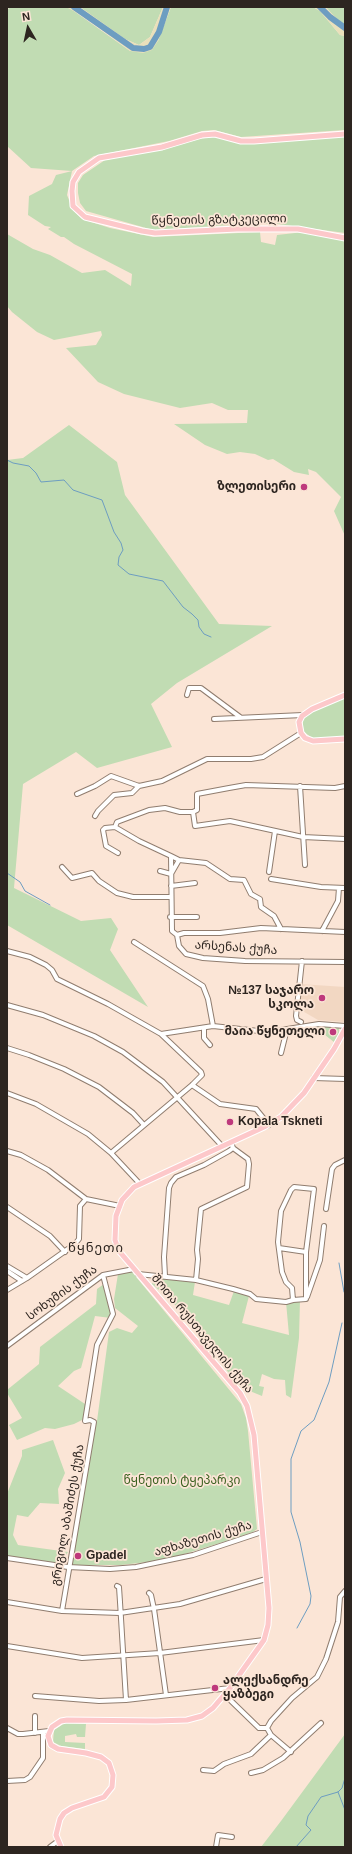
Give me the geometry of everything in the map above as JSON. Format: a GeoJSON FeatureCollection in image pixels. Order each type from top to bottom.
{"type":"FeatureCollection","features":[{"type":"Feature","properties":{"kind":"main road","name":"წყნეთის გზატკეცილი"},"geometry":{"type":"LineString","coordinates":[[345,134],[254,141],[241,140],[215,134],[202,134],[162,147],[100,158],[79,172],[73,182],[72,191],[74,206],[85,217],[142,231],[155,233],[298,228],[345,238]]}},
{"type":"Feature","properties":{"kind":"main road"},"geometry":{"type":"LineString","coordinates":[[345,695],[317,706],[303,715],[299,722],[301,733],[305,738],[313,741],[345,739]]}},
{"type":"Feature","properties":{"kind":"main road","name":"შოთა რუსთაველის ქუჩა"},"geometry":{"type":"LineString","coordinates":[[49,1731],[56,1723],[66,1720],[156,1721],[198,1718],[209,1712],[225,1695],[264,1640],[268,1625],[266,1579],[252,1423],[247,1406],[240,1393],[119,1251],[114,1240],[116,1216],[127,1193],[140,1184],[269,1125],[288,1112],[314,1078],[345,1030]]}},
{"type":"Feature","properties":{"kind":"main road"},"geometry":{"type":"LineString","coordinates":[[49,1731],[48,1740],[53,1747],[101,1757],[109,1763],[113,1775],[112,1787],[104,1797],[72,1808],[60,1819],[56,1830],[56,1835],[61,1847]]}},
{"type":"Feature","properties":{"kind":"street"},"geometry":{"type":"LineString","coordinates":[[187,695],[188,688],[201,688],[241,718]]}},
{"type":"Feature","properties":{"kind":"street"},"geometry":{"type":"LineString","coordinates":[[214,718],[241,718],[294,714],[303,715]]}},
{"type":"Feature","properties":{"kind":"street"},"geometry":{"type":"LineString","coordinates":[[77,794],[95,786],[111,776],[139,786],[162,781],[207,760],[251,759],[263,756],[301,733]]}},
{"type":"Feature","properties":{"kind":"street"},"geometry":{"type":"LineString","coordinates":[[115,827],[117,822],[149,810],[165,808],[180,812],[193,812],[197,810],[197,794],[246,785],[335,788],[345,786]]}},
{"type":"Feature","properties":{"kind":"street"},"geometry":{"type":"LineString","coordinates":[[95,816],[114,795],[132,793],[139,786]]}},
{"type":"Feature","properties":{"kind":"street"},"geometry":{"type":"LineString","coordinates":[[300,786],[304,865]]}},
{"type":"Feature","properties":{"kind":"street"},"geometry":{"type":"LineString","coordinates":[[193,812],[195,826],[230,821],[303,836],[345,839]]}},
{"type":"Feature","properties":{"kind":"street"},"geometry":{"type":"LineString","coordinates":[[118,853],[106,846],[103,830],[104,828],[115,827],[179,860],[206,863],[230,879],[244,880],[251,894],[260,899],[261,907],[274,916],[281,928]]}},
{"type":"Feature","properties":{"kind":"street"},"geometry":{"type":"LineString","coordinates":[[269,872],[275,830]]}},
{"type":"Feature","properties":{"kind":"street","name":"არსენას ქუჩა"},"geometry":{"type":"LineString","coordinates":[[170,856],[170,917],[172,931],[177,935],[181,950],[186,954],[245,961],[345,962]]}},
{"type":"Feature","properties":{"kind":"street"},"geometry":{"type":"LineString","coordinates":[[160,871],[171,874],[179,860]]}},
{"type":"Feature","properties":{"kind":"street"},"geometry":{"type":"LineString","coordinates":[[62,867],[72,878],[92,874],[95,875],[99,880],[117,893],[133,897],[171,897]]}},
{"type":"Feature","properties":{"kind":"street"},"geometry":{"type":"LineString","coordinates":[[271,879],[345,888]]}},
{"type":"Feature","properties":{"kind":"street"},"geometry":{"type":"LineString","coordinates":[[171,886],[195,883]]}},
{"type":"Feature","properties":{"kind":"street"},"geometry":{"type":"LineString","coordinates":[[322,931],[338,901],[339,888]]}},
{"type":"Feature","properties":{"kind":"street"},"geometry":{"type":"LineString","coordinates":[[170,917],[197,917]]}},
{"type":"Feature","properties":{"kind":"street"},"geometry":{"type":"LineString","coordinates":[[177,935],[184,933],[220,933],[261,928],[345,932]]}},
{"type":"Feature","properties":{"kind":"street"},"geometry":{"type":"LineString","coordinates":[[134,942],[203,986],[208,999],[214,1026]]}},
{"type":"Feature","properties":{"kind":"street"},"geometry":{"type":"LineString","coordinates":[[7,951],[30,957],[46,965],[52,970],[57,979],[108,1004],[161,1034],[201,1072],[202,1075],[192,1085],[111,1153]]}},
{"type":"Feature","properties":{"kind":"street"},"geometry":{"type":"LineString","coordinates":[[301,1022],[297,1020],[296,1016],[302,961]]}},
{"type":"Feature","properties":{"kind":"street"},"geometry":{"type":"LineString","coordinates":[[7,1005],[43,1015],[108,1044],[163,1082],[222,1146]]}},
{"type":"Feature","properties":{"kind":"street"},"geometry":{"type":"LineString","coordinates":[[161,1034],[214,1026],[268,1032],[319,1024],[345,1026]]}},
{"type":"Feature","properties":{"kind":"street"},"geometry":{"type":"LineString","coordinates":[[204,1028],[204,1038],[210,1045]]}},
{"type":"Feature","properties":{"kind":"street"},"geometry":{"type":"LineString","coordinates":[[281,1053],[287,1029]]}},
{"type":"Feature","properties":{"kind":"street"},"geometry":{"type":"LineString","coordinates":[[7,1048],[64,1069],[99,1088],[133,1113],[144,1124]]}},
{"type":"Feature","properties":{"kind":"street"},"geometry":{"type":"LineString","coordinates":[[314,1078],[345,1079]]}},
{"type":"Feature","properties":{"kind":"street"},"geometry":{"type":"LineString","coordinates":[[192,1085],[220,1104],[256,1109],[269,1125]]}},
{"type":"Feature","properties":{"kind":"street"},"geometry":{"type":"LineString","coordinates":[[7,1093],[36,1104],[88,1134],[111,1153],[140,1184]]}},
{"type":"Feature","properties":{"kind":"street"},"geometry":{"type":"LineString","coordinates":[[196,1280],[198,1260],[196,1250],[201,1209],[247,1187],[248,1159],[233,1148],[231,1142]]}},
{"type":"Feature","properties":{"kind":"street"},"geometry":{"type":"LineString","coordinates":[[164,1276],[166,1265],[164,1257],[169,1188],[171,1182],[176,1177],[204,1165],[233,1148]]}},
{"type":"Feature","properties":{"kind":"street"},"geometry":{"type":"LineString","coordinates":[[7,1151],[21,1155],[48,1170],[86,1199],[120,1206]]}},
{"type":"Feature","properties":{"kind":"street"},"geometry":{"type":"LineString","coordinates":[[326,1209],[332,1169],[335,1165],[345,1160]]}},
{"type":"Feature","properties":{"kind":"street"},"geometry":{"type":"LineString","coordinates":[[293,1300],[292,1288],[286,1282],[282,1272],[279,1248],[281,1211],[291,1190],[294,1187],[314,1189],[306,1252],[306,1299]]}},
{"type":"Feature","properties":{"kind":"street"},"geometry":{"type":"LineString","coordinates":[[7,1290],[27,1278],[75,1244],[79,1238],[80,1206],[86,1199]]}},
{"type":"Feature","properties":{"kind":"street"},"geometry":{"type":"LineString","coordinates":[[7,1207],[50,1236],[65,1252]]}},
{"type":"Feature","properties":{"kind":"street"},"geometry":{"type":"LineString","coordinates":[[306,1299],[313,1284],[320,1260],[324,1226]]}},
{"type":"Feature","properties":{"kind":"street"},"geometry":{"type":"LineString","coordinates":[[279,1248],[306,1252]]}},
{"type":"Feature","properties":{"kind":"street"},"geometry":{"type":"LineString","coordinates":[[7,1266],[27,1278]]}},
{"type":"Feature","properties":{"kind":"street","name":"სოხუმის ქუჩა"},"geometry":{"type":"LineString","coordinates":[[7,1346],[103,1275],[136,1271],[196,1280],[250,1294],[256,1298],[286,1302],[306,1299]]}},
{"type":"Feature","properties":{"kind":"street"},"geometry":{"type":"LineString","coordinates":[[7,1272],[22,1281]]}},
{"type":"Feature","properties":{"kind":"street","name":"გრიგოლ აბაშიძეს ქუჩა"},"geometry":{"type":"LineString","coordinates":[[62,1611],[68,1567],[94,1422],[90,1420],[85,1421],[98,1345],[114,1314],[103,1275]]}},
{"type":"Feature","properties":{"kind":"street","name":"აფხაზეთის ქუჩა"},"geometry":{"type":"LineString","coordinates":[[7,1558],[68,1567],[110,1569],[150,1565],[193,1555],[262,1532]]}},
{"type":"Feature","properties":{"kind":"street"},"geometry":{"type":"LineString","coordinates":[[7,1602],[62,1611],[120,1613],[180,1604],[266,1579]]}},
{"type":"Feature","properties":{"kind":"street"},"geometry":{"type":"LineString","coordinates":[[117,1586],[119,1587],[126,1700]]}},
{"type":"Feature","properties":{"kind":"street"},"geometry":{"type":"LineString","coordinates":[[267,1728],[271,1721],[292,1698],[317,1677],[326,1659],[338,1622],[340,1597],[345,1591]]}},
{"type":"Feature","properties":{"kind":"street"},"geometry":{"type":"LineString","coordinates":[[149,1593],[152,1595],[166,1695]]}},
{"type":"Feature","properties":{"kind":"street"},"geometry":{"type":"LineString","coordinates":[[7,1646],[82,1658],[123,1657],[264,1640]]}},
{"type":"Feature","properties":{"kind":"street"},"geometry":{"type":"LineString","coordinates":[[35,1696],[99,1701],[126,1700],[230,1688]]}},
{"type":"Feature","properties":{"kind":"street"},"geometry":{"type":"LineString","coordinates":[[225,1695],[259,1728],[267,1728]]}},
{"type":"Feature","properties":{"kind":"street"},"geometry":{"type":"LineString","coordinates":[[35,1716],[35,1733]]}},
{"type":"Feature","properties":{"kind":"street"},"geometry":{"type":"LineString","coordinates":[[251,1773],[269,1767],[291,1752],[321,1724]]}},
{"type":"Feature","properties":{"kind":"street"},"geometry":{"type":"LineString","coordinates":[[7,1728],[18,1734],[49,1731]]}},
{"type":"Feature","properties":{"kind":"street"},"geometry":{"type":"LineString","coordinates":[[267,1728],[271,1735],[291,1752]]}},
{"type":"Feature","properties":{"kind":"street"},"geometry":{"type":"LineString","coordinates":[[7,1781],[25,1780],[30,1777],[43,1758],[43,1732]]}},
{"type":"Feature","properties":{"kind":"street"},"geometry":{"type":"LineString","coordinates":[[203,1770],[214,1771],[224,1764],[251,1754],[271,1735]]}},
{"type":"Feature","properties":{"kind":"street"},"geometry":{"type":"LineString","coordinates":[[216,1847],[218,1835],[232,1837]]}},
{"type":"Feature","properties":{"kind":"street"},"geometry":{"type":"LineString","coordinates":[[50,1847],[58,1841]]}},
{"type":"Feature","properties":{"kind":"shaded area","name":"№137 საჯარო სკოლა"},"geometry":{"type":"Polygon","coordinates":[[[300,984],[345,987],[344,1022],[318,1020],[299,1009],[300,984]]]}},
{"type":"Feature","properties":{"kind":"green space"},"geometry":{"type":"Polygon","coordinates":[[[10,7],[66,7],[130,51],[158,41],[171,7],[313,7],[320,11],[340,35],[345,36],[345,130],[241,137],[214,130],[202,131],[169,141],[94,156],[72,171],[31,168],[7,146],[7,10],[10,7]]]}},
{"type":"Feature","properties":{"kind":"green space"},"geometry":{"type":"Polygon","coordinates":[[[80,7],[163,7],[150,37],[139,45],[125,39],[80,7]]]}},
{"type":"Feature","properties":{"kind":"green space"},"geometry":{"type":"Polygon","coordinates":[[[326,7],[345,7],[345,26],[339,22],[326,7]]]}},
{"type":"Feature","properties":{"kind":"green space"},"geometry":{"type":"Polygon","coordinates":[[[213,137],[246,143],[345,137],[345,233],[278,224],[247,224],[153,230],[86,211],[80,203],[78,183],[83,175],[105,160],[156,150],[197,139],[213,137]]]}},
{"type":"Feature","properties":{"kind":"green space"},"geometry":{"type":"Polygon","coordinates":[[[72,171],[67,195],[73,210],[82,219],[110,228],[153,237],[260,232],[261,242],[275,245],[277,235],[304,232],[345,241],[345,536],[334,511],[341,497],[316,472],[308,469],[309,475],[294,472],[273,459],[268,460],[255,454],[240,452],[227,454],[205,445],[174,424],[247,423],[248,410],[228,410],[212,403],[180,408],[124,394],[98,382],[66,348],[96,345],[102,335],[101,331],[54,340],[37,332],[12,312],[7,306],[7,234],[33,249],[50,255],[82,273],[105,270],[131,286],[132,274],[74,244],[64,237],[61,237],[48,229],[51,227],[45,226],[28,215],[29,196],[52,184],[56,175],[72,171]]]}},
{"type":"Feature","properties":{"kind":"green space"},"geometry":{"type":"Polygon","coordinates":[[[69,425],[117,462],[125,495],[219,624],[272,626],[177,683],[151,704],[172,747],[97,768],[76,752],[23,784],[14,888],[81,921],[111,918],[118,929],[110,950],[148,1007],[7,925],[7,460],[23,458],[69,425]]]}},
{"type":"Feature","properties":{"kind":"green space"},"geometry":{"type":"Polygon","coordinates":[[[345,697],[344,736],[317,740],[303,731],[303,719],[307,714],[314,709],[345,697]]]}},
{"type":"Feature","properties":{"kind":"green space"},"geometry":{"type":"Polygon","coordinates":[[[319,1025],[339,1028],[339,1033],[334,1042],[325,1035],[323,1036],[315,1033],[292,1030],[319,1025]]]}},
{"type":"Feature","properties":{"kind":"green space","name":"წყნეთის ტყეპარკი"},"geometry":{"type":"Polygon","coordinates":[[[132,1272],[241,1404],[246,1418],[248,1431],[257,1529],[236,1538],[165,1560],[121,1565],[71,1565],[94,1427],[97,1421],[109,1332],[117,1328],[132,1333],[138,1326],[115,1308],[114,1299],[118,1274],[132,1272]]]}},
{"type":"Feature","properties":{"kind":"green space"},"geometry":{"type":"Polygon","coordinates":[[[153,1275],[195,1282],[193,1295],[229,1305],[234,1291],[249,1296],[242,1323],[289,1335],[286,1302],[300,1300],[299,1338],[291,1398],[286,1395],[285,1380],[274,1379],[262,1374],[259,1386],[264,1387],[262,1396],[240,1387],[174,1304],[152,1284],[153,1275]]]}},
{"type":"Feature","properties":{"kind":"green space"},"geometry":{"type":"Polygon","coordinates":[[[104,1284],[113,1313],[111,1318],[95,1316],[81,1368],[74,1371],[58,1386],[85,1404],[84,1419],[74,1424],[55,1429],[45,1428],[17,1440],[9,1425],[22,1418],[7,1393],[7,1390],[39,1364],[40,1347],[96,1304],[97,1289],[104,1284]]]}},
{"type":"Feature","properties":{"kind":"green space"},"geometry":{"type":"Polygon","coordinates":[[[53,1440],[65,1473],[58,1489],[59,1504],[40,1503],[28,1517],[17,1515],[13,1535],[18,1545],[68,1552],[60,1564],[7,1557],[7,1494],[22,1456],[22,1450],[53,1440]]]}},
{"type":"Feature","properties":{"kind":"green space"},"geometry":{"type":"Polygon","coordinates":[[[65,1723],[86,1724],[85,1737],[77,1737],[76,1734],[65,1736],[65,1742],[85,1743],[85,1749],[61,1746],[53,1742],[54,1730],[65,1723]]]}},
{"type":"Feature","properties":{"kind":"green space"},"geometry":{"type":"Polygon","coordinates":[[[345,1734],[345,1847],[261,1847],[281,1821],[345,1734]]]}},
{"type":"Feature","properties":{"kind":"sand"},"geometry":{"type":"Polygon","coordinates":[[[66,7],[83,9],[125,39],[139,45],[150,37],[163,7],[171,7],[158,41],[152,50],[143,53],[130,51],[83,16],[66,7]]]}},
{"type":"Feature","properties":{"kind":"sand"},"geometry":{"type":"Polygon","coordinates":[[[313,7],[325,7],[345,26],[345,36],[340,35],[320,11],[313,7]]]}},
{"type":"Feature","properties":{"kind":"waterway"},"geometry":{"type":"LineString","coordinates":[[74,7],[133,48],[144,49],[150,47],[159,32],[167,7]]}},
{"type":"Feature","properties":{"kind":"waterway"},"geometry":{"type":"LineString","coordinates":[[320,7],[330,17],[345,28]]}},
{"type":"Feature","properties":{"kind":"waterway"},"geometry":{"type":"LineString","coordinates":[[7,460],[13,463],[29,466],[36,473],[41,482],[64,480],[73,490],[102,500],[114,532],[121,543],[123,550],[119,557],[118,565],[129,574],[163,581],[183,607],[198,620],[199,627],[204,634],[211,637]]}},
{"type":"Feature","properties":{"kind":"waterway"},"geometry":{"type":"LineString","coordinates":[[7,873],[20,882],[25,891],[50,905]]}},
{"type":"Feature","properties":{"kind":"waterway"},"geometry":{"type":"LineString","coordinates":[[339,1263],[344,1292]]}},
{"type":"Feature","properties":{"kind":"waterway"},"geometry":{"type":"LineString","coordinates":[[297,1628],[310,1604],[311,1596],[300,1542],[291,1512],[291,1459],[301,1431],[314,1420],[329,1382],[342,1323]]}},
{"type":"Feature","properties":{"kind":"waterway"},"geometry":{"type":"LineString","coordinates":[[296,1847],[311,1830],[306,1825],[308,1816],[321,1797],[338,1792],[342,1788],[345,1778]]}},
{"type":"Feature","properties":{"kind":"waterway"},"geometry":{"type":"LineString","coordinates":[[338,1792],[345,1810]]}},
{"type":"Feature","properties":{"kind":"place","name":"ზლეთისერი"},"geometry":{"type":"Point","coordinates":[304,487]}},
{"type":"Feature","properties":{"kind":"place","name":"№137 საჯარო სკოლა"},"geometry":{"type":"Point","coordinates":[322,998]}},
{"type":"Feature","properties":{"kind":"place","name":"მაია წყნეთელი"},"geometry":{"type":"Point","coordinates":[333,1032]}},
{"type":"Feature","properties":{"kind":"place","name":"Kopala Tskneti"},"geometry":{"type":"Point","coordinates":[230,1122]}},
{"type":"Feature","properties":{"kind":"place","name":"Gpadel"},"geometry":{"type":"Point","coordinates":[78,1556]}},
{"type":"Feature","properties":{"kind":"place","name":"ალექსანდრე ყაზბეგი"},"geometry":{"type":"Point","coordinates":[215,1688]}},
{"type":"Feature","properties":{"kind":"district","name":"წყნეთი"},"geometry":{"type":"Point","coordinates":[96,1248]}}]}
